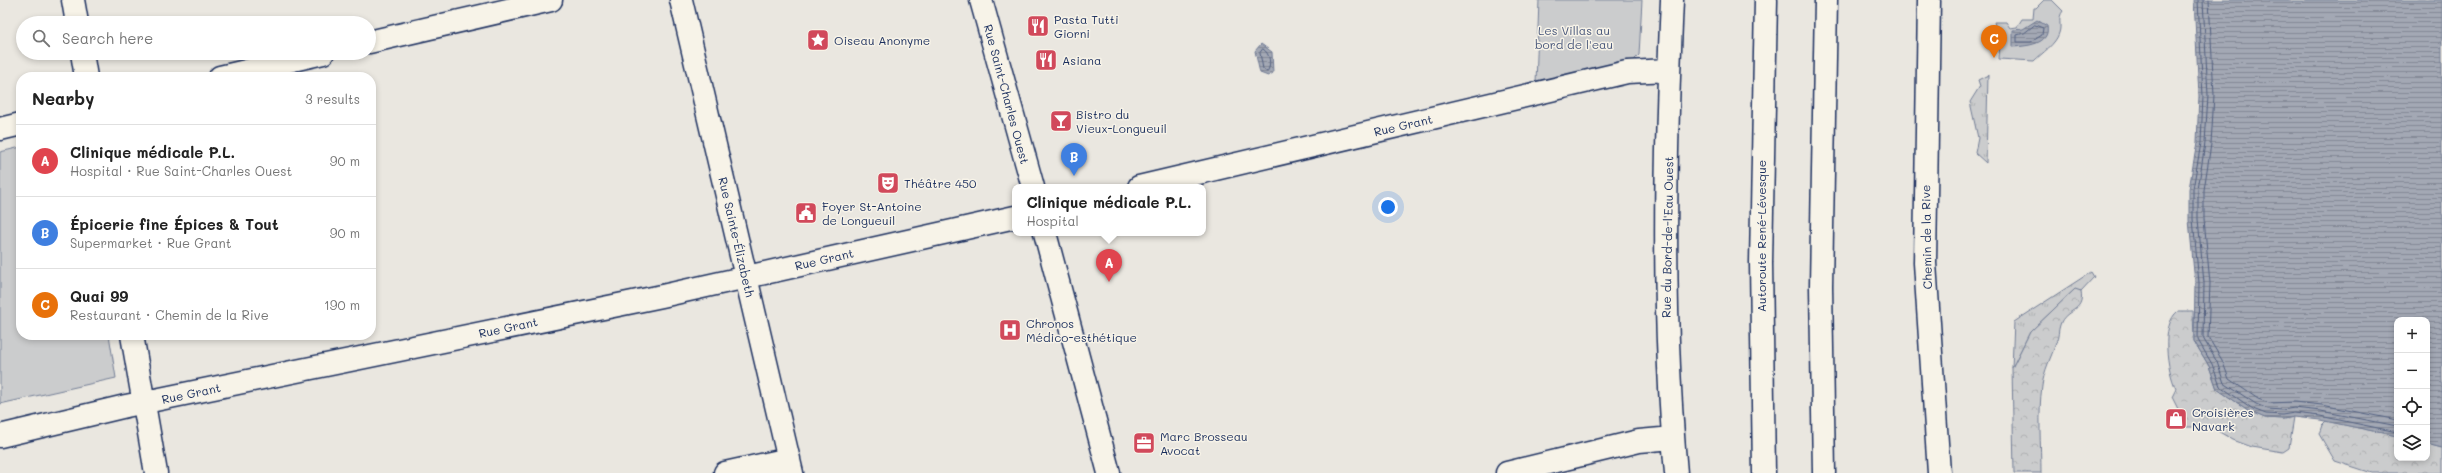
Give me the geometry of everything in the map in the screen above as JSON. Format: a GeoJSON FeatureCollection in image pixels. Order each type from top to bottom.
{"type":"FeatureCollection","features":[{"type":"Feature","properties":{"kind":"main road"},"geometry":{"type":"LineString","coordinates":[[73,0],[76,16]]}},
{"type":"Feature","properties":{"kind":"main road"},"geometry":{"type":"LineString","coordinates":[[376,40],[550,0]]}},
{"type":"Feature","properties":{"kind":"main road","name":"Rue Sainte-Élizabeth"},"geometry":{"type":"LineString","coordinates":[[681,0],[791,466]]}},
{"type":"Feature","properties":{"kind":"main road","name":"Rue Saint-Charles Ouest"},"geometry":{"type":"LineString","coordinates":[[981,0],[1032,184]]}},
{"type":"Feature","properties":{"kind":"main road","name":"Rue du Bord-de-l'Eau Ouest"},"geometry":{"type":"LineString","coordinates":[[1672,0],[1669,70],[1666,288],[1676,473]]}},
{"type":"Feature","properties":{"kind":"main road","name":"Autoroute René-Lévesque"},"geometry":{"type":"LineString","coordinates":[[1764,473],[1761,262],[1766,0]]}},
{"type":"Feature","properties":{"kind":"main road"},"geometry":{"type":"LineString","coordinates":[[1824,473],[1821,279],[1826,0]]}},
{"type":"Feature","properties":{"kind":"main road","name":"Chemin de la Rive"},"geometry":{"type":"LineString","coordinates":[[1929,0],[1925,263],[1939,473]]}},
{"type":"Feature","properties":{"kind":"main road"},"geometry":{"type":"LineString","coordinates":[[83,60],[85,72]]}},
{"type":"Feature","properties":{"kind":"main road"},"geometry":{"type":"LineString","coordinates":[[241,72],[293,60]]}},
{"type":"Feature","properties":{"kind":"main road","name":"Rue Grant"},"geometry":{"type":"LineString","coordinates":[[1152,184],[1627,72],[1669,70]]}},
{"type":"Feature","properties":{"kind":"main road"},"geometry":{"type":"LineString","coordinates":[[0,129],[16,125]]}},
{"type":"Feature","properties":{"kind":"main road","name":"Rue Grant"},"geometry":{"type":"LineString","coordinates":[[0,436],[143,404],[746,277],[1012,218]]}},
{"type":"Feature","properties":{"kind":"main road"},"geometry":{"type":"LineString","coordinates":[[1046,236],[1109,473]]}},
{"type":"Feature","properties":{"kind":"main road"},"geometry":{"type":"LineString","coordinates":[[133,340],[156,473]]}},
{"type":"Feature","properties":{"kind":"main road"},"geometry":{"type":"LineString","coordinates":[[1507,473],[1639,441],[1674,438]]}},
{"type":"Feature","properties":{"kind":"main road"},"geometry":{"type":"LineString","coordinates":[[725,473],[791,466]]}},
{"type":"Feature","properties":{"kind":"green space","name":"Les Villas au bord de l'eau"},"geometry":{"type":"Polygon","coordinates":[[[1539,0],[1642,0],[1639,55],[1633,61],[1536,84],[1539,0]]]}},
{"type":"Feature","properties":{"kind":"green space"},"geometry":{"type":"Polygon","coordinates":[[[2044,0],[2052,0],[2063,11],[2060,16],[2059,33],[2055,41],[2034,61],[1999,59],[2000,41],[1994,22],[2006,22],[2010,28],[2017,27],[2022,19],[2033,19],[2034,8],[2036,8],[2044,0]]]}},
{"type":"Feature","properties":{"kind":"green space"},"geometry":{"type":"Polygon","coordinates":[[[1988,75],[1986,163],[1975,153],[1978,138],[1970,102],[1980,86],[1978,80],[1988,75]]]}},
{"type":"Feature","properties":{"kind":"green space"},"geometry":{"type":"Polygon","coordinates":[[[16,148],[16,340],[110,340],[116,378],[0,404],[0,152],[16,148]]]}},
{"type":"Feature","properties":{"kind":"green space"},"geometry":{"type":"Polygon","coordinates":[[[2091,272],[2094,277],[2081,291],[2074,290],[2030,332],[2012,368],[2014,322],[2091,272]]]}},
{"type":"Feature","properties":{"kind":"green space"},"geometry":{"type":"Polygon","coordinates":[[[2075,289],[2081,291],[2080,303],[2066,316],[2059,327],[2057,341],[2043,380],[2040,407],[2041,473],[2014,473],[2012,368],[2030,332],[2075,289]]]}},
{"type":"Feature","properties":{"kind":"green space"},"geometry":{"type":"Polygon","coordinates":[[[2178,311],[2193,311],[2194,341],[2209,366],[2217,389],[2251,412],[2265,418],[2283,419],[2294,417],[2289,448],[2283,452],[2252,447],[2233,440],[2211,427],[2187,427],[2172,397],[2176,389],[2170,371],[2167,348],[2169,326],[2172,318],[2178,311]]]}},
{"type":"Feature","properties":{"kind":"green space"},"geometry":{"type":"Polygon","coordinates":[[[2326,421],[2394,435],[2394,461],[2430,461],[2430,445],[2442,448],[2442,473],[2372,473],[2335,461],[2319,434],[2322,425],[2326,421]]]}},
{"type":"Feature","properties":{"kind":"water"},"geometry":{"type":"Polygon","coordinates":[[[2194,0],[2442,0],[2442,448],[2430,445],[2430,317],[2394,317],[2394,435],[2320,420],[2294,417],[2283,419],[2265,418],[2251,412],[2217,389],[2209,366],[2194,341],[2195,283],[2189,220],[2189,189],[2197,142],[2199,96],[2194,0]]]}},
{"type":"Feature","properties":{"kind":"water"},"geometry":{"type":"Polygon","coordinates":[[[2037,20],[2047,26],[2045,37],[2041,41],[2030,45],[2013,47],[2013,30],[2023,29],[2037,20]]]}},
{"type":"Feature","properties":{"kind":"water"},"geometry":{"type":"Polygon","coordinates":[[[1261,44],[1272,52],[1273,73],[1268,76],[1260,73],[1255,51],[1261,44]]]}},
{"type":"Feature","properties":{"kind":"place","name":"Pasta Tutti Giorni"},"geometry":{"type":"Point","coordinates":[1038,26]}},
{"type":"Feature","properties":{"kind":"place","name":"Oiseau Anonyme"},"geometry":{"type":"Point","coordinates":[818,40]}},
{"type":"Feature","properties":{"kind":"place","name":"Quai 99"},"geometry":{"type":"Point","coordinates":[1994,58]}},
{"type":"Feature","properties":{"kind":"place","name":"Asiana"},"geometry":{"type":"Point","coordinates":[1046,60]}},
{"type":"Feature","properties":{"kind":"place","name":"Bistro du Vieux-Longueuil"},"geometry":{"type":"Point","coordinates":[1061,121]}},
{"type":"Feature","properties":{"kind":"place","name":"Épicerie fine Épices & Tout"},"geometry":{"type":"Point","coordinates":[1074,176]}},
{"type":"Feature","properties":{"kind":"place","name":"Théâtre 450"},"geometry":{"type":"Point","coordinates":[888,183]}},
{"type":"Feature","properties":{"kind":"place","name":"Foyer St-Antoine de Longueuil"},"geometry":{"type":"Point","coordinates":[806,213]}},
{"type":"Feature","properties":{"kind":"place","name":"Clinique médicale P.L."},"geometry":{"type":"Point","coordinates":[1109,282]}},
{"type":"Feature","properties":{"kind":"place","name":"Chronos Médico-esthétique"},"geometry":{"type":"Point","coordinates":[1010,330]}},
{"type":"Feature","properties":{"kind":"place","name":"Croisières Navark"},"geometry":{"type":"Point","coordinates":[2176,419]}},
{"type":"Feature","properties":{"kind":"place","name":"Marc Brosseau Avocat"},"geometry":{"type":"Point","coordinates":[1144,443]}}]}
